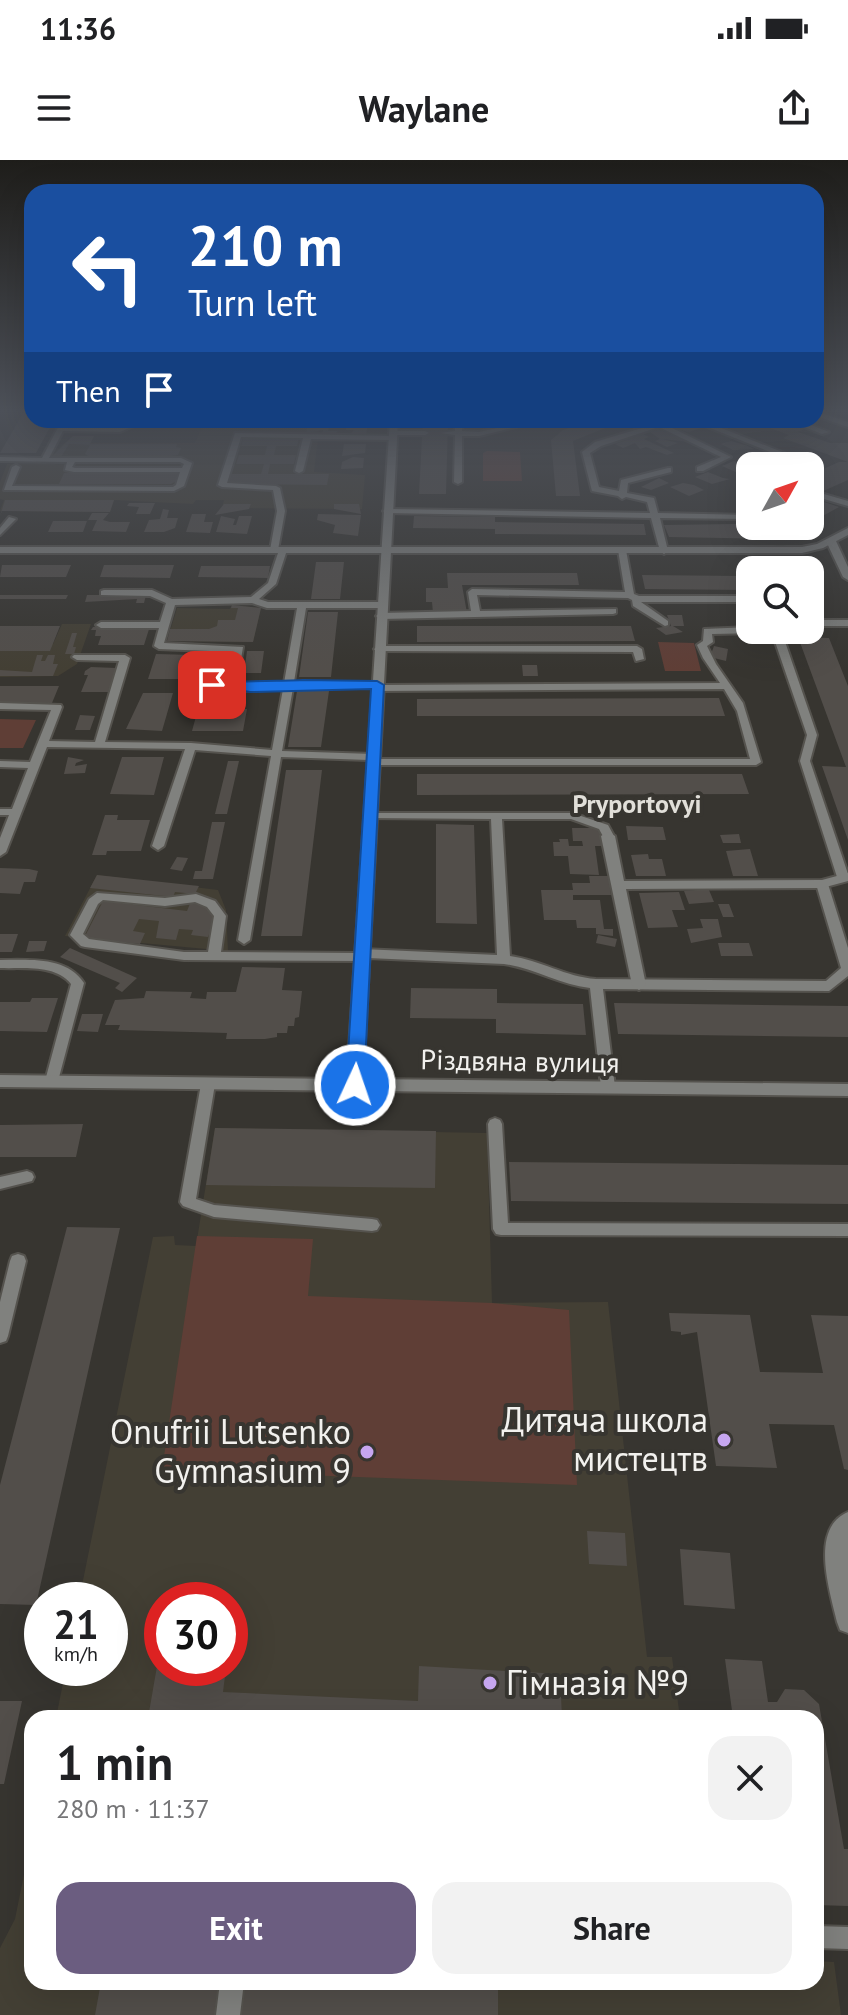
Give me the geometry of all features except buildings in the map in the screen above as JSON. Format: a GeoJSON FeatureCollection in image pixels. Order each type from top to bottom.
{"type":"FeatureCollection","features":[{"type":"Feature","properties":{"kind":"street"},"geometry":{"type":"LineString","coordinates":[[355,1085],[388,497]]}},
{"type":"Feature","properties":{"kind":"street"},"geometry":{"type":"LineString","coordinates":[[0,550],[802,550],[831,541],[848,531]]}},
{"type":"Feature","properties":{"kind":"street"},"geometry":{"type":"LineString","coordinates":[[831,541],[848,577]]}},
{"type":"Feature","properties":{"kind":"street"},"geometry":{"type":"LineString","coordinates":[[608,836],[639,985]]}},
{"type":"Feature","properties":{"kind":"street"},"geometry":{"type":"LineString","coordinates":[[618,885],[822,884],[846,877]]}},
{"type":"Feature","properties":{"kind":"street","name":"Різдвяна вулиця"},"geometry":{"type":"LineString","coordinates":[[0,1081],[848,1090]]}},
{"type":"Feature","properties":{"kind":"street"},"geometry":{"type":"LineString","coordinates":[[848,1522],[839,1530],[835,1547],[848,1622]]}},
{"type":"Feature","properties":{"kind":"lane"},"geometry":{"type":"LineString","coordinates":[[253,600],[272,584],[281,512],[278,497]]}},
{"type":"Feature","properties":{"kind":"lane"},"geometry":{"type":"LineString","coordinates":[[649,497],[664,551]]}},
{"type":"Feature","properties":{"kind":"lane"},"geometry":{"type":"LineString","coordinates":[[824,497],[848,504]]}},
{"type":"Feature","properties":{"kind":"lane"},"geometry":{"type":"LineString","coordinates":[[387,511],[736,517]]}},
{"type":"Feature","properties":{"kind":"lane"},"geometry":{"type":"LineString","coordinates":[[0,533],[12,519]]}},
{"type":"Feature","properties":{"kind":"lane"},"geometry":{"type":"LineString","coordinates":[[622,550],[636,604],[665,623]]}},
{"type":"Feature","properties":{"kind":"lane"},"geometry":{"type":"LineString","coordinates":[[476,615],[472,592],[736,599]]}},
{"type":"Feature","properties":{"kind":"lane"},"geometry":{"type":"LineString","coordinates":[[104,593],[149,593],[171,602],[253,600],[263,605],[476,615],[613,611]]}},
{"type":"Feature","properties":{"kind":"lane"},"geometry":{"type":"LineString","coordinates":[[171,602],[159,646],[240,649],[232,685]]}},
{"type":"Feature","properties":{"kind":"lane"},"geometry":{"type":"LineString","coordinates":[[244,940],[275,752],[291,685],[302,605]]}},
{"type":"Feature","properties":{"kind":"lane"},"geometry":{"type":"LineString","coordinates":[[824,623],[848,623]]}},
{"type":"Feature","properties":{"kind":"lane"},"geometry":{"type":"LineString","coordinates":[[101,625],[164,625]]}},
{"type":"Feature","properties":{"kind":"lane"},"geometry":{"type":"LineString","coordinates":[[43,744],[191,746],[373,760],[756,762],[735,696],[725,686],[717,667],[705,657],[702,645],[708,642],[707,631],[736,630]]}},
{"type":"Feature","properties":{"kind":"lane"},"geometry":{"type":"LineString","coordinates":[[781,644],[812,735],[806,764],[846,877]]}},
{"type":"Feature","properties":{"kind":"lane"},"geometry":{"type":"LineString","coordinates":[[379,649],[637,649],[639,659]]}},
{"type":"Feature","properties":{"kind":"lane"},"geometry":{"type":"LineString","coordinates":[[77,657],[125,658],[99,744]]}},
{"type":"Feature","properties":{"kind":"lane"},"geometry":{"type":"LineString","coordinates":[[192,685],[250,688],[291,685],[725,686]]}},
{"type":"Feature","properties":{"kind":"lane"},"geometry":{"type":"LineString","coordinates":[[0,706],[57,707],[0,852]]}},
{"type":"Feature","properties":{"kind":"lane"},"geometry":{"type":"LineString","coordinates":[[158,846],[191,746]]}},
{"type":"Feature","properties":{"kind":"lane"},"geometry":{"type":"LineString","coordinates":[[0,764],[35,765]]}},
{"type":"Feature","properties":{"kind":"lane"},"geometry":{"type":"LineString","coordinates":[[0,812],[16,812]]}},
{"type":"Feature","properties":{"kind":"lane"},"geometry":{"type":"LineString","coordinates":[[370,816],[576,816],[604,827],[608,836]]}},
{"type":"Feature","properties":{"kind":"lane"},"geometry":{"type":"LineString","coordinates":[[496,816],[504,960]]}},
{"type":"Feature","properties":{"kind":"lane"},"geometry":{"type":"LineString","coordinates":[[214,957],[220,916],[211,904],[196,898],[165,902],[101,896],[93,902],[76,935],[85,943],[214,957],[362,955],[504,960],[526,963],[569,982],[596,984],[829,986],[848,969],[822,884]]}},
{"type":"Feature","properties":{"kind":"lane"},"geometry":{"type":"LineString","coordinates":[[0,964],[60,970],[75,976],[78,983],[52,1081]]}},
{"type":"Feature","properties":{"kind":"lane"},"geometry":{"type":"LineString","coordinates":[[596,984],[608,1087]]}},
{"type":"Feature","properties":{"kind":"lane"},"geometry":{"type":"LineString","coordinates":[[208,1084],[188,1202],[214,1211],[372,1225]]}},
{"type":"Feature","properties":{"kind":"lane"},"geometry":{"type":"LineString","coordinates":[[495,1124],[501,1229],[848,1230]]}},
{"type":"Feature","properties":{"kind":"lane"},"geometry":{"type":"LineString","coordinates":[[0,1183],[27,1177]]}},
{"type":"Feature","properties":{"kind":"lane"},"geometry":{"type":"LineString","coordinates":[[0,1336],[18,1261]]}},
{"type":"Feature","properties":{"kind":"lane"},"geometry":{"type":"LineString","coordinates":[[824,1937],[848,1938]]}},
{"type":"Feature","properties":{"kind":"lane"},"geometry":{"type":"LineString","coordinates":[[228,2015],[231,1990]]}},
{"type":"Feature","properties":{"kind":"shaded area"},"geometry":{"type":"Polygon","coordinates":[[[0,497],[363,497],[362,509],[222,508],[224,500],[196,500],[193,504],[114,500],[110,512],[0,511],[4,500],[0,497]]]}},
{"type":"Feature","properties":{"kind":"shaded area"},"geometry":{"type":"Polygon","coordinates":[[[232,605],[261,608],[253,642],[167,641],[177,608],[230,609],[232,605]]]}},
{"type":"Feature","properties":{"kind":"shaded area"},"geometry":{"type":"Polygon","coordinates":[[[62,624],[91,624],[77,664],[58,676],[0,677],[0,644],[53,644],[62,624]]]}},
{"type":"Feature","properties":{"kind":"shaded area"},"geometry":{"type":"Polygon","coordinates":[[[658,642],[694,643],[701,671],[665,671],[658,642]]]}},
{"type":"Feature","properties":{"kind":"shaded area"},"geometry":{"type":"Polygon","coordinates":[[[0,719],[36,720],[23,748],[0,748],[0,719]]]}},
{"type":"Feature","properties":{"kind":"shaded area"},"geometry":{"type":"Polygon","coordinates":[[[97,875],[218,890],[226,910],[228,951],[65,936],[97,875]]]}},
{"type":"Feature","properties":{"kind":"shaded area","name":"Onufrii Lutsenko Gymnasium 9"},"geometry":{"type":"Polygon","coordinates":[[[215,1128],[487,1133],[492,1303],[608,1302],[647,1657],[672,1657],[679,1710],[58,1710],[62,1686],[128,1686],[128,1582],[83,1582],[153,1237],[174,1236],[175,1245],[196,1246],[215,1128]]]}},
{"type":"Feature","properties":{"kind":"shaded area"},"geometry":{"type":"Polygon","coordinates":[[[197,1236],[313,1239],[308,1296],[492,1303],[569,1310],[577,1485],[162,1470],[197,1236]]]}},
{"type":"Feature","properties":{"kind":"shaded area"},"geometry":{"type":"Polygon","coordinates":[[[24,1875],[24,1990],[824,1990],[824,1961],[834,1962],[841,2015],[0,2015],[0,1948],[15,1919],[24,1875]]]}},
{"type":"Feature","properties":{"kind":"place","name":"Дитяча школа мистецтв"},"geometry":{"type":"Point","coordinates":[724,1440]}},
{"type":"Feature","properties":{"kind":"place","name":"Onufrii Lutsenko Gymnasium 9"},"geometry":{"type":"Point","coordinates":[367,1452]}},
{"type":"Feature","properties":{"kind":"place","name":"Гімназія №9"},"geometry":{"type":"Point","coordinates":[490,1683]}},
{"type":"Feature","properties":{"kind":"district","name":"Pryportovyi"},"geometry":{"type":"Point","coordinates":[637,804]}},
{"type":"Feature","properties":{"kind":"route"},"geometry":{"type":"LineString","coordinates":[[212,685],[250,688],[303,684],[377,685],[355,1085]]}}]}
